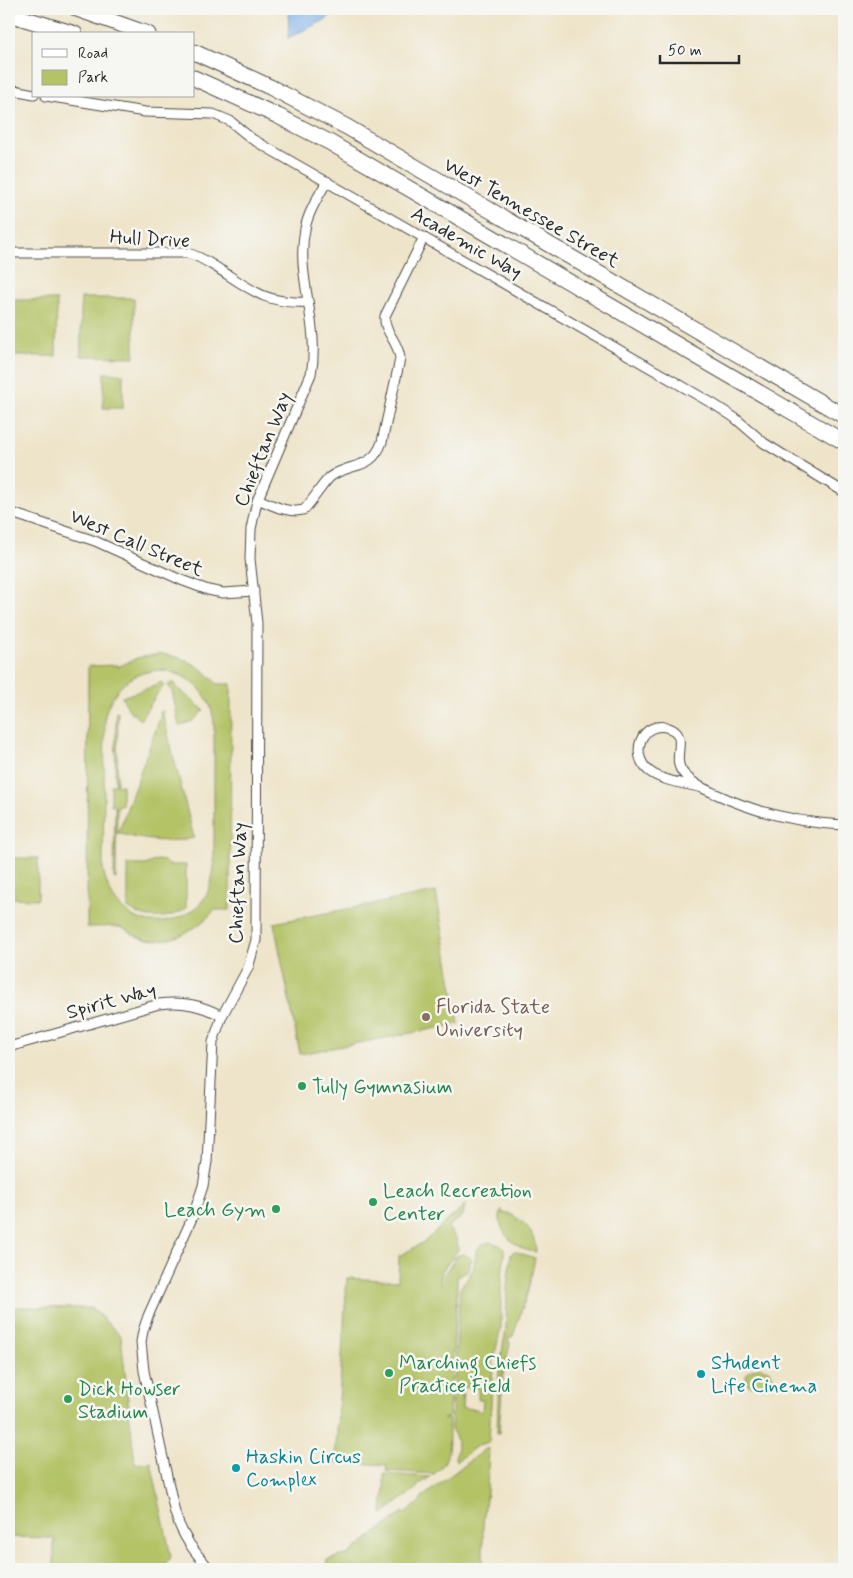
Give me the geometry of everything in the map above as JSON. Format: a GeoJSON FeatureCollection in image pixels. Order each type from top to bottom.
{"type":"FeatureCollection","features":[{"type":"Feature","properties":{"kind":"main road"},"geometry":{"type":"LineString","coordinates":[[77,9],[142,32]]}},
{"type":"Feature","properties":{"kind":"main road"},"geometry":{"type":"LineString","coordinates":[[9,14],[68,32]]}},
{"type":"Feature","properties":{"kind":"main road","name":"West Tennessee Street"},"geometry":{"type":"LineString","coordinates":[[195,52],[270,87],[346,127],[844,416]]}},
{"type":"Feature","properties":{"kind":"main road","name":"West Tennessee Street"},"geometry":{"type":"LineString","coordinates":[[195,78],[278,116],[329,142],[844,442]]}},
{"type":"Feature","properties":{"kind":"street"},"geometry":{"type":"LineString","coordinates":[[9,89],[32,94]]}},
{"type":"Feature","properties":{"kind":"street","name":"Academic Way"},"geometry":{"type":"LineString","coordinates":[[58,98],[144,112],[200,112],[216,115],[230,122],[252,139],[715,405],[764,443],[844,492]]}},
{"type":"Feature","properties":{"kind":"street","name":"Chieftan Way"},"geometry":{"type":"LineString","coordinates":[[210,1569],[191,1548],[177,1519],[144,1371],[142,1342],[148,1316],[193,1216],[203,1186],[207,1162],[212,1051],[215,1034],[222,1016],[248,968],[254,950],[257,930],[257,623],[250,566],[250,541],[253,513],[258,499],[311,374],[314,339],[303,258],[304,234],[309,214],[327,181]]}},
{"type":"Feature","properties":{"kind":"street"},"geometry":{"type":"LineString","coordinates":[[258,499],[285,509],[304,510],[309,506],[318,489],[332,476],[366,463],[377,454],[382,442],[400,359],[397,346],[386,326],[385,316],[424,237]]}},
{"type":"Feature","properties":{"kind":"street","name":"Hull Drive"},"geometry":{"type":"LineString","coordinates":[[9,253],[187,253],[205,260],[268,298],[287,302],[308,302]]}},
{"type":"Feature","properties":{"kind":"street","name":"West Call Street"},"geometry":{"type":"LineString","coordinates":[[9,512],[95,541],[181,580],[208,590],[222,593],[254,591]]}},
{"type":"Feature","properties":{"kind":"street"},"geometry":{"type":"LineString","coordinates":[[703,788],[659,777],[648,770],[641,761],[639,753],[640,742],[645,733],[659,727],[669,728],[676,733],[680,740],[677,762],[679,768],[690,780],[703,788],[764,813],[810,822],[844,825]]}},
{"type":"Feature","properties":{"kind":"street","name":"Spirit Way"},"geometry":{"type":"LineString","coordinates":[[9,1047],[159,1004],[172,1002],[198,1005],[222,1016]]}},
{"type":"Feature","properties":{"kind":"green space"},"geometry":{"type":"Polygon","coordinates":[[[81,298],[134,298],[134,357],[81,356],[81,298]]]}},
{"type":"Feature","properties":{"kind":"green space"},"geometry":{"type":"Polygon","coordinates":[[[9,300],[57,300],[56,356],[9,356],[9,300]]]}},
{"type":"Feature","properties":{"kind":"green space"},"geometry":{"type":"Polygon","coordinates":[[[104,373],[123,374],[123,408],[103,408],[104,373]]]}},
{"type":"Feature","properties":{"kind":"green space"},"geometry":{"type":"Polygon","coordinates":[[[160,654],[177,657],[198,667],[217,684],[231,684],[230,910],[215,910],[199,924],[181,935],[161,940],[139,937],[118,927],[87,927],[88,666],[118,665],[118,667],[137,658],[160,654]],[[151,671],[125,683],[113,697],[105,715],[103,867],[106,882],[112,895],[129,914],[141,920],[153,922],[167,921],[182,916],[196,908],[207,893],[214,868],[213,715],[210,705],[199,688],[191,681],[172,672],[151,671]]]}},
{"type":"Feature","properties":{"kind":"green space"},"geometry":{"type":"Polygon","coordinates":[[[161,682],[164,686],[140,720],[129,710],[122,697],[155,686],[161,682]]]}},
{"type":"Feature","properties":{"kind":"green space"},"geometry":{"type":"Polygon","coordinates":[[[173,682],[177,688],[204,710],[193,721],[179,726],[172,691],[168,685],[173,682]]]}},
{"type":"Feature","properties":{"kind":"green space"},"geometry":{"type":"Polygon","coordinates":[[[163,711],[194,838],[156,840],[118,833],[161,715],[160,712],[163,711]]]}},
{"type":"Feature","properties":{"kind":"green space"},"geometry":{"type":"Polygon","coordinates":[[[116,712],[118,712],[117,785],[122,785],[122,805],[117,806],[116,879],[114,878],[115,806],[111,805],[111,785],[115,785],[116,712]]]}},
{"type":"Feature","properties":{"kind":"green space"},"geometry":{"type":"Polygon","coordinates":[[[9,858],[38,858],[38,899],[9,898],[9,858]]]}},
{"type":"Feature","properties":{"kind":"green space"},"geometry":{"type":"Polygon","coordinates":[[[157,860],[164,861],[169,865],[186,865],[186,909],[164,917],[149,917],[128,908],[128,865],[145,865],[157,860]]]}},
{"type":"Feature","properties":{"kind":"green space"},"geometry":{"type":"Polygon","coordinates":[[[436,892],[459,1024],[300,1054],[274,923],[436,892]]]}},
{"type":"Feature","properties":{"kind":"green space","name":"Marching Chiefs Practice Field"},"geometry":{"type":"Polygon","coordinates":[[[465,1205],[463,1216],[448,1227],[457,1240],[458,1250],[442,1271],[440,1283],[442,1284],[444,1274],[458,1255],[463,1254],[471,1258],[469,1270],[457,1277],[449,1417],[443,1419],[449,1419],[449,1442],[444,1462],[434,1474],[386,1471],[387,1465],[335,1462],[347,1278],[398,1281],[399,1256],[424,1242],[465,1205]]]}},
{"type":"Feature","properties":{"kind":"green space"},"geometry":{"type":"Polygon","coordinates":[[[501,1211],[503,1211],[503,1214],[508,1213],[514,1216],[528,1228],[534,1239],[536,1252],[522,1248],[509,1239],[501,1226],[501,1211]]]}},
{"type":"Feature","properties":{"kind":"green space"},"geometry":{"type":"Polygon","coordinates":[[[491,1242],[504,1249],[501,1327],[493,1363],[489,1442],[478,1445],[457,1461],[455,1458],[456,1439],[451,1429],[460,1289],[470,1275],[477,1250],[484,1244],[491,1242]],[[463,1387],[462,1408],[477,1409],[482,1412],[483,1399],[478,1399],[478,1388],[463,1387]]]}},
{"type":"Feature","properties":{"kind":"green space"},"geometry":{"type":"Polygon","coordinates":[[[514,1251],[535,1258],[528,1291],[513,1336],[508,1338],[510,1344],[503,1375],[499,1433],[497,1433],[499,1368],[506,1330],[507,1286],[511,1254],[514,1251]]]}},
{"type":"Feature","properties":{"kind":"green space","name":"Dick Howser Stadium"},"geometry":{"type":"Polygon","coordinates":[[[9,1307],[92,1308],[121,1336],[135,1464],[151,1462],[171,1557],[161,1569],[54,1569],[54,1538],[9,1537],[9,1307]]]}},
{"type":"Feature","properties":{"kind":"green space"},"geometry":{"type":"Polygon","coordinates":[[[760,1367],[770,1371],[773,1376],[772,1382],[760,1387],[747,1384],[747,1374],[760,1367]]]}},
{"type":"Feature","properties":{"kind":"green space"},"geometry":{"type":"Polygon","coordinates":[[[485,1449],[489,1449],[483,1524],[483,1569],[377,1569],[326,1566],[327,1560],[349,1554],[403,1512],[405,1514],[422,1500],[421,1498],[485,1449]]]}},
{"type":"Feature","properties":{"kind":"green space"},"geometry":{"type":"Polygon","coordinates":[[[384,1474],[430,1477],[383,1514],[384,1474]]]}},
{"type":"Feature","properties":{"kind":"water"},"geometry":{"type":"Polygon","coordinates":[[[289,9],[339,9],[325,20],[288,38],[289,9]]]}},
{"type":"Feature","properties":{"kind":"place","name":"Florida State University"},"geometry":{"type":"Point","coordinates":[426,1017]}},
{"type":"Feature","properties":{"kind":"place","name":"Tully Gymnasium"},"geometry":{"type":"Point","coordinates":[302,1086]}},
{"type":"Feature","properties":{"kind":"place","name":"Leach Recreation Center"},"geometry":{"type":"Point","coordinates":[373,1202]}},
{"type":"Feature","properties":{"kind":"place","name":"Leach Gym"},"geometry":{"type":"Point","coordinates":[276,1209]}},
{"type":"Feature","properties":{"kind":"place","name":"Marching Chiefs Practice Field"},"geometry":{"type":"Point","coordinates":[389,1373]}},
{"type":"Feature","properties":{"kind":"place","name":"Student Life Cinema"},"geometry":{"type":"Point","coordinates":[701,1374]}},
{"type":"Feature","properties":{"kind":"place","name":"Dick Howser Stadium"},"geometry":{"type":"Point","coordinates":[68,1399]}},
{"type":"Feature","properties":{"kind":"place","name":"Haskin Circus Complex"},"geometry":{"type":"Point","coordinates":[236,1468]}}]}
